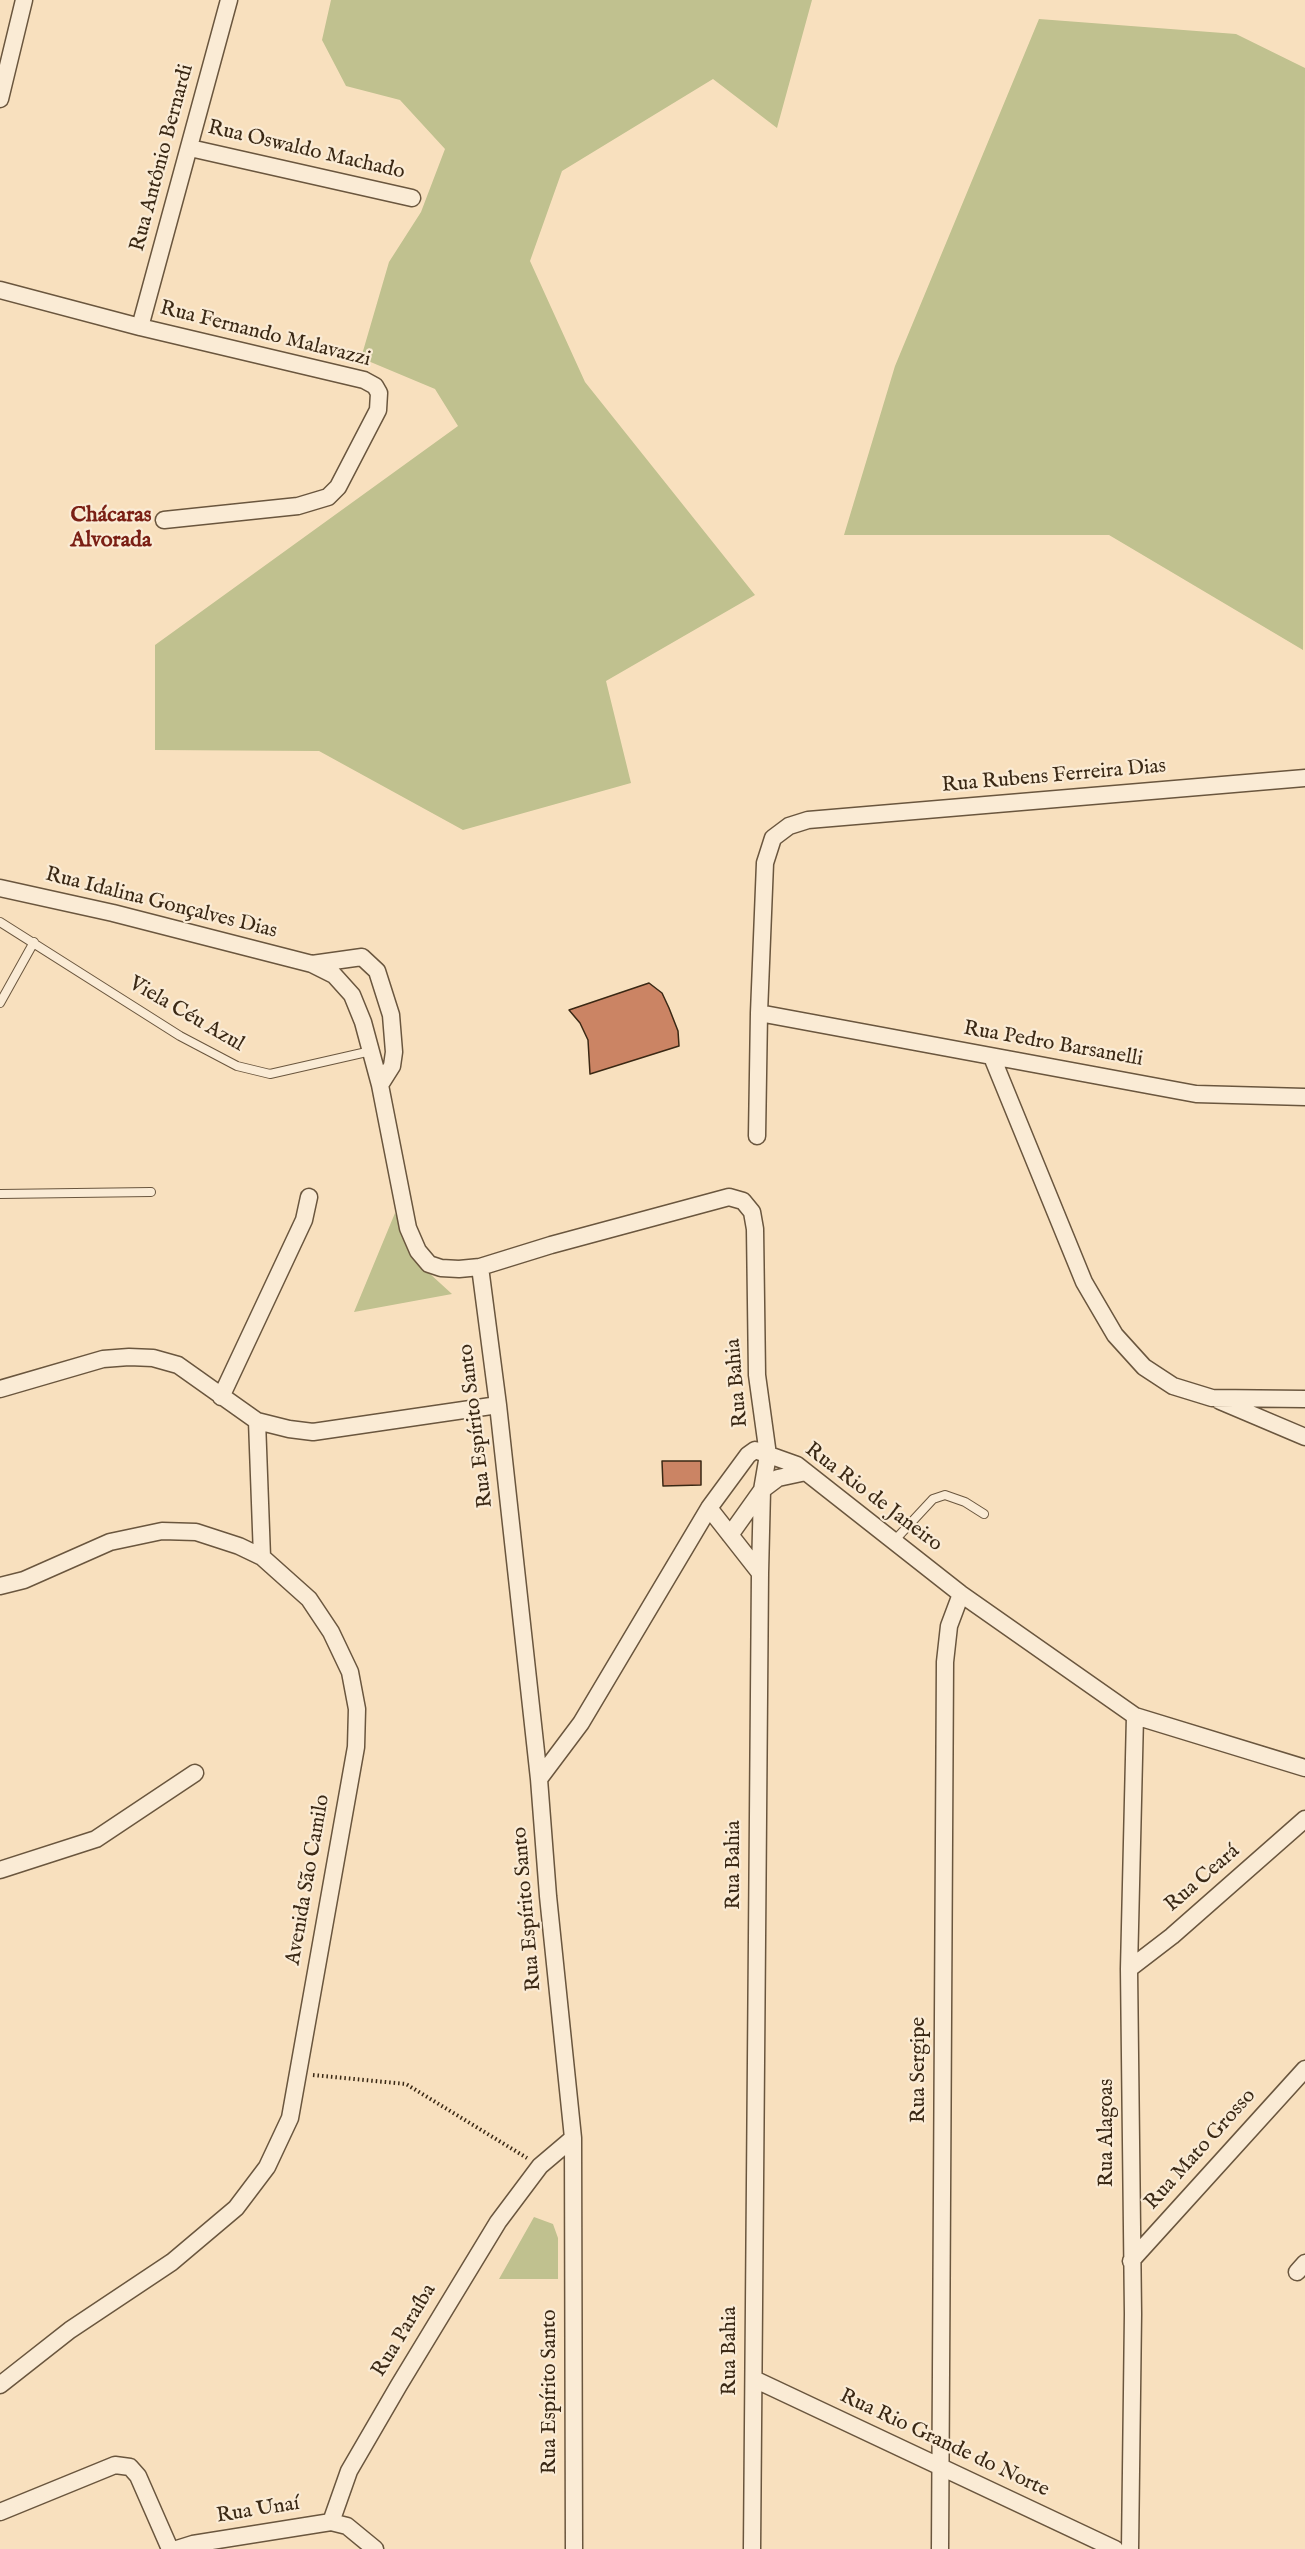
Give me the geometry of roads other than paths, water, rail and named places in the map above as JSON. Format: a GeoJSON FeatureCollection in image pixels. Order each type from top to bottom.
{"type":"FeatureCollection","features":[{"type":"Feature","properties":{"kind":"street"},"geometry":{"type":"LineString","coordinates":[[0,99],[24,0]]}},
{"type":"Feature","properties":{"kind":"street","name":"Rua Antônio Bernardi"},"geometry":{"type":"LineString","coordinates":[[140,327],[229,0]]}},
{"type":"Feature","properties":{"kind":"street","name":"Rua Oswaldo Machado"},"geometry":{"type":"LineString","coordinates":[[190,148],[412,198]]}},
{"type":"Feature","properties":{"kind":"street","name":"Rua Fernando Malavazzi"},"geometry":{"type":"LineString","coordinates":[[0,290],[140,327],[364,380],[375,386],[379,393],[378,410],[338,487],[328,497],[298,506],[164,520]]}},
{"type":"Feature","properties":{"kind":"street","name":"Rua Rubens Ferreira Dias"},"geometry":{"type":"LineString","coordinates":[[757,1136],[765,863],[773,838],[789,826],[808,820],[1305,778]]}},
{"type":"Feature","properties":{"kind":"street","name":"Rua Idalina Gonçalves Dias"},"geometry":{"type":"LineString","coordinates":[[0,888],[113,913],[312,964],[334,975],[352,995],[363,1022],[380,1085]]}},
{"type":"Feature","properties":{"kind":"street","name":"Rua Idalina Gonçalves Dias"},"geometry":{"type":"LineString","coordinates":[[312,964],[362,957],[377,971],[391,1015],[394,1052],[392,1066],[380,1085]]}},
{"type":"Feature","properties":{"kind":"street","name":"Rua Pedro Barsanelli"},"geometry":{"type":"LineString","coordinates":[[759,1012],[1196,1094],[1305,1097]]}},
{"type":"Feature","properties":{"kind":"street"},"geometry":{"type":"LineString","coordinates":[[992,1057],[1084,1282],[1114,1335],[1144,1367],[1173,1386],[1212,1398],[1305,1437]]}},
{"type":"Feature","properties":{"kind":"street"},"geometry":{"type":"LineString","coordinates":[[380,1085],[408,1228],[418,1251],[429,1264],[441,1268],[480,1267]]}},
{"type":"Feature","properties":{"kind":"street"},"geometry":{"type":"LineString","coordinates":[[220,1397],[304,1220],[309,1197]]}},
{"type":"Feature","properties":{"kind":"street","name":"Rua Bahia"},"geometry":{"type":"LineString","coordinates":[[480,1267],[550,1245],[729,1197],[743,1201],[752,1212],[755,1229],[757,1375],[768,1455],[762,1490],[760,1573],[752,2549]]}},
{"type":"Feature","properties":{"kind":"street","name":"Rua Espírito Santo"},"geometry":{"type":"LineString","coordinates":[[480,1267],[498,1405],[539,1779],[548,1896],[573,2138],[574,2549]]}},
{"type":"Feature","properties":{"kind":"street"},"geometry":{"type":"LineString","coordinates":[[0,1389],[103,1359],[129,1357],[153,1358],[178,1365],[220,1397],[257,1421],[313,1432],[498,1405]]}},
{"type":"Feature","properties":{"kind":"street"},"geometry":{"type":"LineString","coordinates":[[1212,1398],[1305,1399]]}},
{"type":"Feature","properties":{"kind":"street"},"geometry":{"type":"LineString","coordinates":[[257,1421],[262,1557]]}},
{"type":"Feature","properties":{"kind":"street","name":"Rua Rio de Janeiro"},"geometry":{"type":"LineString","coordinates":[[539,1779],[581,1723],[709,1508],[748,1455],[755,1450],[787,1460],[806,1472],[961,1594],[1135,1716],[1305,1768]]}},
{"type":"Feature","properties":{"kind":"street"},"geometry":{"type":"LineString","coordinates":[[730,1534],[762,1490],[778,1479],[806,1472]]}},
{"type":"Feature","properties":{"kind":"street"},"geometry":{"type":"LineString","coordinates":[[709,1508],[760,1573]]}},
{"type":"Feature","properties":{"kind":"street","name":"Avenida São Camilo"},"geometry":{"type":"LineString","coordinates":[[0,1586],[24,1580],[110,1542],[162,1531],[196,1532],[239,1546],[262,1557],[309,1599],[331,1632],[350,1672],[357,1709],[356,1747],[290,2118],[267,2167],[237,2208],[172,2262],[70,2330],[0,2385]]}},
{"type":"Feature","properties":{"kind":"street","name":"Rua Sergipe"},"geometry":{"type":"LineString","coordinates":[[940,2549],[945,1662],[949,1626],[961,1594]]}},
{"type":"Feature","properties":{"kind":"street","name":"Rua Alagoas"},"geometry":{"type":"LineString","coordinates":[[1131,2549],[1133,2314],[1129,1969],[1135,1716]]}},
{"type":"Feature","properties":{"kind":"street"},"geometry":{"type":"LineString","coordinates":[[0,1870],[96,1839],[195,1773]]}},
{"type":"Feature","properties":{"kind":"street","name":"Rua Ceará"},"geometry":{"type":"LineString","coordinates":[[1129,1969],[1172,1936],[1305,1819]]}},
{"type":"Feature","properties":{"kind":"street","name":"Rua Mato Grosso"},"geometry":{"type":"LineString","coordinates":[[1131,2261],[1305,2069]]}},
{"type":"Feature","properties":{"kind":"street","name":"Rua Paraíba"},"geometry":{"type":"LineString","coordinates":[[331,2522],[350,2471],[399,2385],[498,2222],[540,2166],[573,2138]]}},
{"type":"Feature","properties":{"kind":"street","name":"Rua Rio Grande do Norte"},"geometry":{"type":"LineString","coordinates":[[754,2379],[1115,2549]]}},
{"type":"Feature","properties":{"kind":"street"},"geometry":{"type":"LineString","coordinates":[[0,2512],[115,2465],[130,2467],[138,2476],[170,2549]]}},
{"type":"Feature","properties":{"kind":"street"},"geometry":{"type":"LineString","coordinates":[[331,2522],[347,2526],[375,2549]]}},
{"type":"Feature","properties":{"kind":"street","name":"Rua Unaí"},"geometry":{"type":"LineString","coordinates":[[185,2546],[331,2522]]}},
{"type":"Feature","properties":{"kind":"lane","name":"Viela Céu Azul"},"geometry":{"type":"LineString","coordinates":[[0,922],[180,1036],[237,1066],[270,1074],[371,1051]]}},
{"type":"Feature","properties":{"kind":"lane"},"geometry":{"type":"LineString","coordinates":[[0,1004],[34,942]]}},
{"type":"Feature","properties":{"kind":"lane"},"geometry":{"type":"LineString","coordinates":[[0,1194],[151,1192]]}},
{"type":"Feature","properties":{"kind":"lane"},"geometry":{"type":"LineString","coordinates":[[894,1541],[933,1499],[945,1495],[965,1502],[984,1514]]}},
{"type":"Feature","properties":{"kind":"district","name":"Chácaras Alvorada"},"geometry":{"type":"Point","coordinates":[111,528]}}]}
